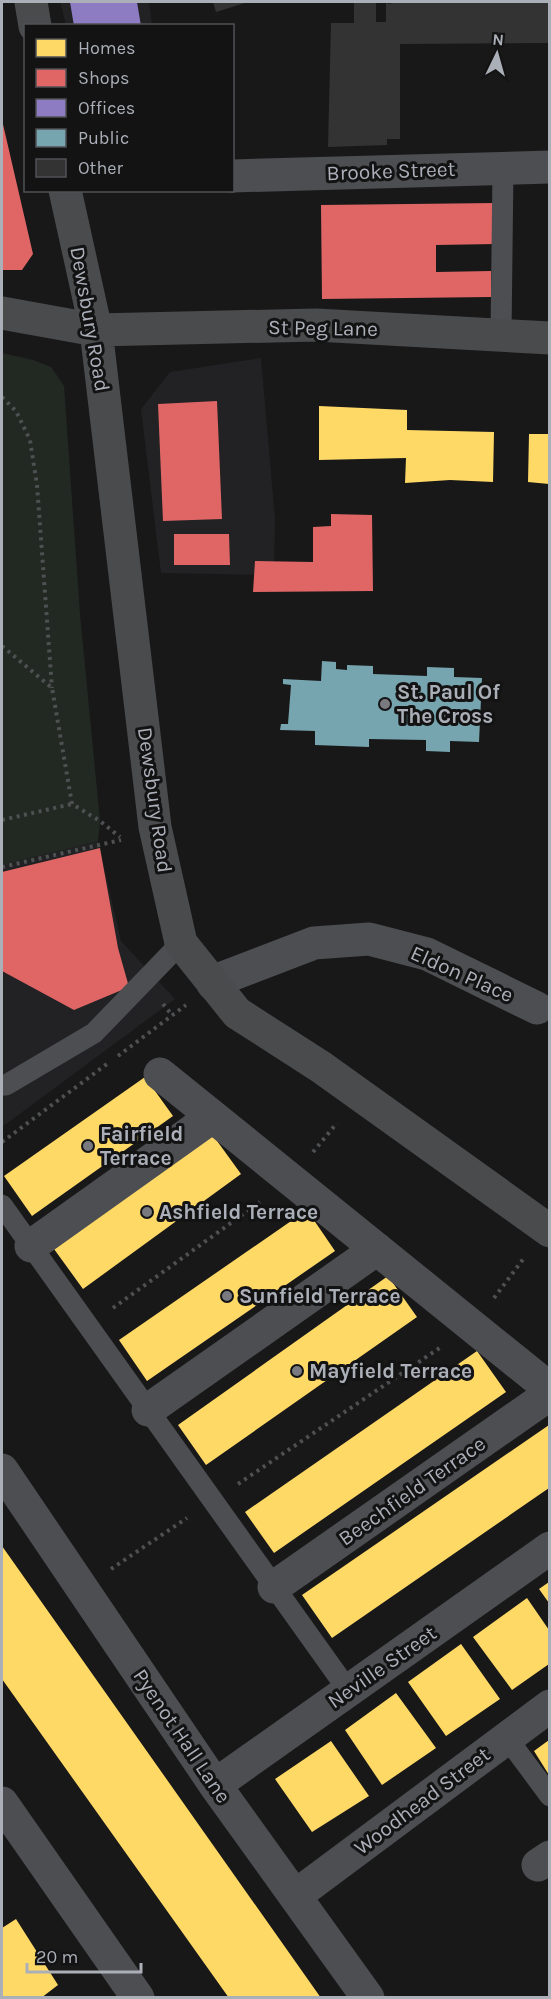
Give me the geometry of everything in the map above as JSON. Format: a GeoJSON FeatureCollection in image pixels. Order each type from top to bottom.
{"type":"FeatureCollection","features":[{"type":"Feature","properties":{"kind":"main road"},"geometry":{"type":"LineString","coordinates":[[31,2],[35,24]]}},
{"type":"Feature","properties":{"kind":"main road","name":"Dewsbury Road"},"geometry":{"type":"LineString","coordinates":[[65,192],[96,330],[155,827],[181,943],[237,1013],[321,1067],[548,1230]]}},
{"type":"Feature","properties":{"kind":"main road","name":"St Peg Lane"},"geometry":{"type":"LineString","coordinates":[[2,313],[96,330],[316,325],[549,338]]}},
{"type":"Feature","properties":{"kind":"street","name":"Brooke Street"},"geometry":{"type":"LineString","coordinates":[[234,176],[549,167]]}},
{"type":"Feature","properties":{"kind":"street","name":"Eldon Place"},"geometry":{"type":"LineString","coordinates":[[213,984],[220,979],[314,943],[369,939],[427,954],[537,1008]]}},
{"type":"Feature","properties":{"kind":"street"},"geometry":{"type":"LineString","coordinates":[[160,1074],[549,1389]]}},
{"type":"Feature","properties":{"kind":"street"},"geometry":{"type":"LineString","coordinates":[[31,1246],[212,1117]]}},
{"type":"Feature","properties":{"kind":"street"},"geometry":{"type":"LineString","coordinates":[[148,1410],[377,1249]]}},
{"type":"Feature","properties":{"kind":"street","name":"Beechfield Terrace"},"geometry":{"type":"LineString","coordinates":[[274,1587],[549,1394]]}},
{"type":"Feature","properties":{"kind":"street","name":"Pyenot Hall Lane"},"geometry":{"type":"LineString","coordinates":[[2,1470],[215,1785],[368,1998]]}},
{"type":"Feature","properties":{"kind":"street","name":"Neville Street"},"geometry":{"type":"LineString","coordinates":[[215,1785],[549,1548]]}},
{"type":"Feature","properties":{"kind":"street","name":"Woodhead Street"},"geometry":{"type":"LineString","coordinates":[[295,1896],[549,1706]]}},
{"type":"Feature","properties":{"kind":"street"},"geometry":{"type":"LineString","coordinates":[[2,1803],[138,1998]]}},
{"type":"Feature","properties":{"kind":"lane"},"geometry":{"type":"LineString","coordinates":[[501,335],[503,168]]}},
{"type":"Feature","properties":{"kind":"lane"},"geometry":{"type":"LineString","coordinates":[[2,1085],[6,1085],[94,1033],[181,943]]}},
{"type":"Feature","properties":{"kind":"lane"},"geometry":{"type":"LineString","coordinates":[[2,1205],[348,1690]]}},
{"type":"Feature","properties":{"kind":"lane"},"geometry":{"type":"LineString","coordinates":[[507,1738],[549,1796]]}},
{"type":"Feature","properties":{"kind":"path"},"geometry":{"type":"LineString","coordinates":[[2,397],[16,411],[30,440],[37,484],[52,688],[72,804]]}},
{"type":"Feature","properties":{"kind":"path"},"geometry":{"type":"LineString","coordinates":[[2,646],[52,688]]}},
{"type":"Feature","properties":{"kind":"path"},"geometry":{"type":"LineString","coordinates":[[2,820],[72,804],[100,821],[123,839],[2,867]]}},
{"type":"Feature","properties":{"kind":"path"},"geometry":{"type":"LineString","coordinates":[[88,1326],[291,1180],[359,1095]]}},
{"type":"Feature","properties":{"kind":"path"},"geometry":{"type":"LineString","coordinates":[[82,1588],[472,1327],[548,1230]]}},
{"type":"Feature","properties":{"kind":"shaded area"},"geometry":{"type":"Polygon","coordinates":[[[60,2],[149,2],[152,24],[66,24],[60,2]]]}},
{"type":"Feature","properties":{"kind":"shaded area"},"geometry":{"type":"Polygon","coordinates":[[[2,353],[51,367],[64,386],[80,614],[100,821],[98,841],[2,865],[2,353]]]}},
{"type":"Feature","properties":{"kind":"shaded area"},"geometry":{"type":"Polygon","coordinates":[[[261,358],[275,519],[274,575],[161,573],[141,409],[170,372],[261,358]]]}},
{"type":"Feature","properties":{"kind":"shaded area"},"geometry":{"type":"Polygon","coordinates":[[[98,841],[121,941],[175,999],[2,1127],[2,865],[98,841]]]}},
{"type":"Feature","properties":{"kind":"building: Homes"},"geometry":{"type":"Polygon","coordinates":[[[319,406],[407,410],[407,430],[494,432],[493,482],[450,480],[405,483],[406,458],[319,460],[319,406]]]}},
{"type":"Feature","properties":{"kind":"building: Homes"},"geometry":{"type":"Polygon","coordinates":[[[529,434],[549,434],[549,484],[528,482],[529,434]]]}},
{"type":"Feature","properties":{"kind":"building: Homes","name":"Fairfield Terrace"},"geometry":{"type":"Polygon","coordinates":[[[145,1077],[173,1116],[32,1216],[4,1176],[145,1077]]]}},
{"type":"Feature","properties":{"kind":"building: Homes","name":"Ashfield Terrace"},"geometry":{"type":"Polygon","coordinates":[[[212,1134],[241,1174],[83,1289],[54,1249],[212,1134]]]}},
{"type":"Feature","properties":{"kind":"building: Homes","name":"Sunfield Terrace"},"geometry":{"type":"Polygon","coordinates":[[[307,1210],[335,1251],[147,1381],[119,1340],[307,1210]]]}},
{"type":"Feature","properties":{"kind":"building: Homes","name":"Mayfield Terrace"},"geometry":{"type":"Polygon","coordinates":[[[388,1276],[417,1317],[206,1465],[178,1425],[388,1276]]]}},
{"type":"Feature","properties":{"kind":"building: Homes"},"geometry":{"type":"Polygon","coordinates":[[[477,1351],[506,1392],[274,1553],[245,1512],[477,1351]]]}},
{"type":"Feature","properties":{"kind":"building: Homes"},"geometry":{"type":"Polygon","coordinates":[[[549,1425],[549,1488],[332,1638],[302,1595],[549,1425]]]}},
{"type":"Feature","properties":{"kind":"building: Homes"},"geometry":{"type":"Polygon","coordinates":[[[2,1546],[321,1998],[229,1998],[2,1679],[2,1546]]]}},
{"type":"Feature","properties":{"kind":"building: Homes"},"geometry":{"type":"Polygon","coordinates":[[[549,1582],[549,1603],[539,1589],[549,1582]]]}},
{"type":"Feature","properties":{"kind":"building: Homes"},"geometry":{"type":"Polygon","coordinates":[[[527,1598],[549,1630],[549,1664],[512,1690],[473,1637],[527,1598]]]}},
{"type":"Feature","properties":{"kind":"building: Homes"},"geometry":{"type":"Polygon","coordinates":[[[461,1644],[500,1699],[446,1736],[408,1682],[461,1644]]]}},
{"type":"Feature","properties":{"kind":"building: Homes"},"geometry":{"type":"Polygon","coordinates":[[[396,1693],[436,1748],[382,1785],[345,1730],[396,1693]]]}},
{"type":"Feature","properties":{"kind":"building: Homes"},"geometry":{"type":"Polygon","coordinates":[[[549,1740],[549,1775],[534,1751],[549,1740]]]}},
{"type":"Feature","properties":{"kind":"building: Homes"},"geometry":{"type":"Polygon","coordinates":[[[331,1741],[369,1796],[312,1832],[275,1779],[331,1741]]]}},
{"type":"Feature","properties":{"kind":"building: Homes"},"geometry":{"type":"Polygon","coordinates":[[[16,1919],[58,1985],[41,1998],[2,1998],[2,1928],[16,1919]]]}},
{"type":"Feature","properties":{"kind":"building: Shops"},"geometry":{"type":"Polygon","coordinates":[[[2,120],[33,254],[22,270],[2,270],[2,120]]]}},
{"type":"Feature","properties":{"kind":"building: Shops"},"geometry":{"type":"Polygon","coordinates":[[[496,203],[496,244],[436,245],[436,272],[491,271],[491,297],[322,299],[321,205],[496,203]]]}},
{"type":"Feature","properties":{"kind":"building: Shops"},"geometry":{"type":"Polygon","coordinates":[[[217,401],[222,519],[163,521],[158,404],[217,401]]]}},
{"type":"Feature","properties":{"kind":"building: Shops"},"geometry":{"type":"Polygon","coordinates":[[[331,514],[372,515],[373,591],[253,592],[255,561],[313,562],[313,527],[331,526],[331,514]]]}},
{"type":"Feature","properties":{"kind":"building: Shops"},"geometry":{"type":"Polygon","coordinates":[[[174,534],[229,534],[230,565],[174,565],[174,534]]]}},
{"type":"Feature","properties":{"kind":"building: Shops"},"geometry":{"type":"Polygon","coordinates":[[[100,848],[118,948],[129,987],[74,1010],[2,971],[2,872],[100,848]]]}},
{"type":"Feature","properties":{"kind":"building: Offices"},"geometry":{"type":"Polygon","coordinates":[[[70,2],[137,2],[141,24],[74,24],[70,2]]]}},
{"type":"Feature","properties":{"kind":"building: Public","name":"St. Paul Of The Cross"},"geometry":{"type":"Polygon","coordinates":[[[322,661],[336,662],[336,669],[347,670],[347,665],[373,666],[373,674],[427,676],[427,667],[454,668],[454,677],[482,678],[479,742],[450,741],[450,752],[426,751],[426,740],[369,739],[369,747],[315,745],[315,731],[280,730],[281,724],[288,724],[291,685],[283,684],[283,679],[321,681],[322,661]]]}},
{"type":"Feature","properties":{"kind":"building: Other"},"geometry":{"type":"Polygon","coordinates":[[[213,2],[248,2],[216,12],[213,2]]]}},
{"type":"Feature","properties":{"kind":"building: Other"},"geometry":{"type":"Polygon","coordinates":[[[354,2],[376,2],[376,22],[386,22],[386,3],[391,4],[391,2],[550,2],[550,43],[400,44],[400,139],[387,139],[387,145],[328,147],[331,23],[354,23],[354,2]]]}},
{"type":"Feature","properties":{"kind":"place","name":"St. Paul Of The Cross"},"geometry":{"type":"Point","coordinates":[385,704]}},
{"type":"Feature","properties":{"kind":"place","name":"Fairfield Terrace"},"geometry":{"type":"Point","coordinates":[88,1146]}},
{"type":"Feature","properties":{"kind":"place","name":"Ashfield Terrace"},"geometry":{"type":"Point","coordinates":[147,1212]}},
{"type":"Feature","properties":{"kind":"place","name":"Sunfield Terrace"},"geometry":{"type":"Point","coordinates":[227,1296]}},
{"type":"Feature","properties":{"kind":"place","name":"Mayfield Terrace"},"geometry":{"type":"Point","coordinates":[297,1371]}}]}
